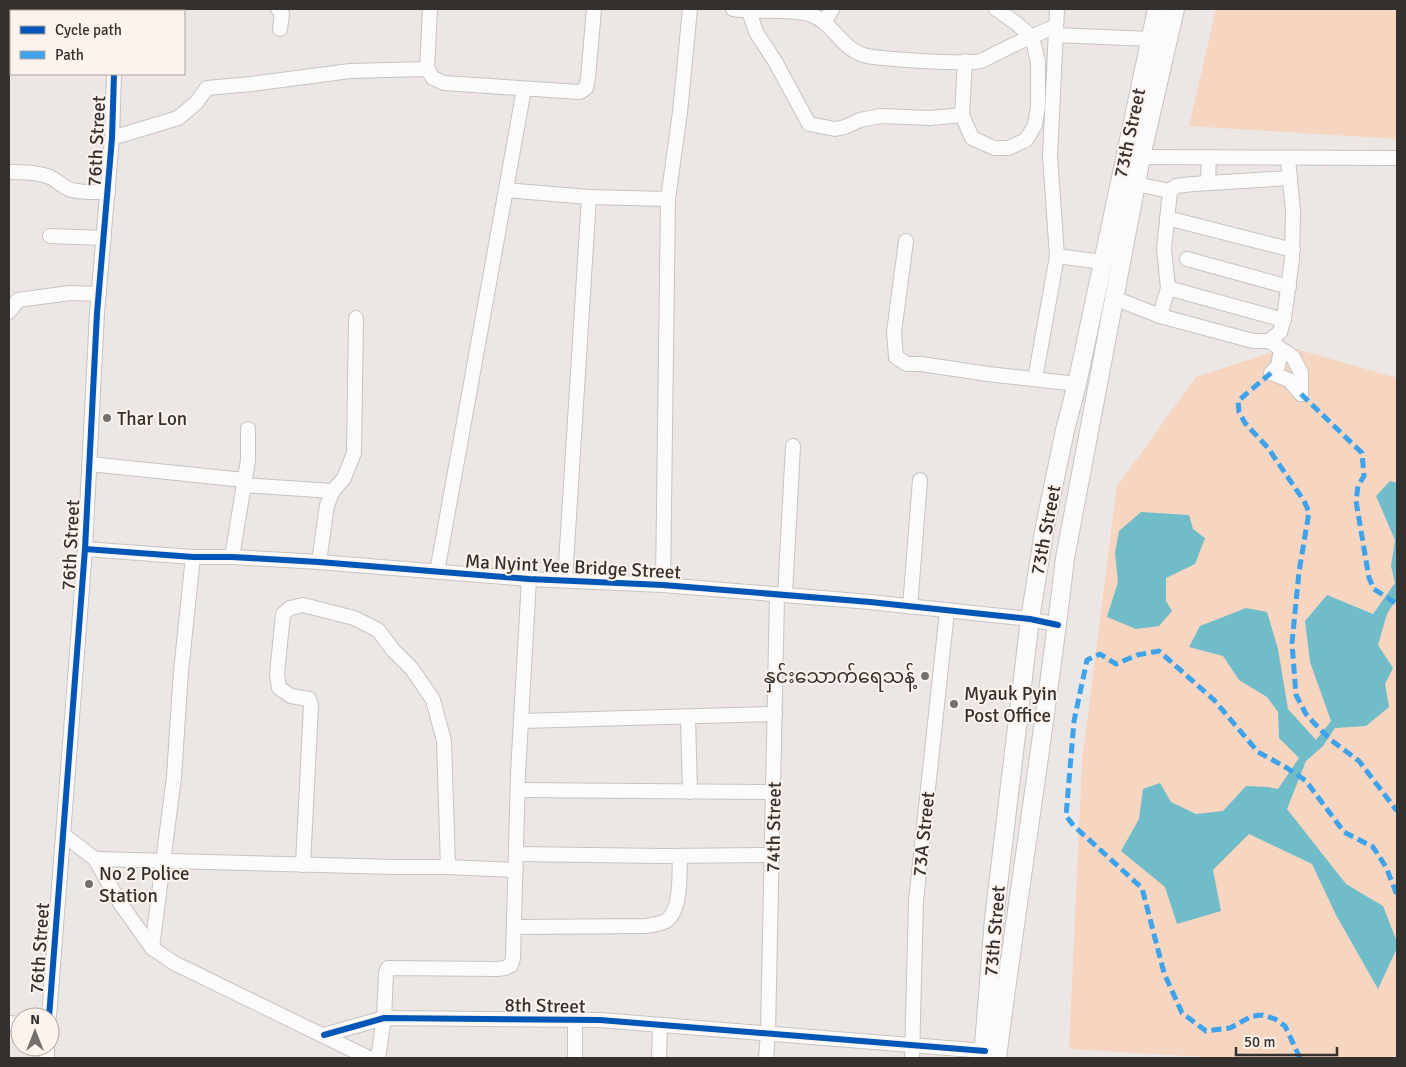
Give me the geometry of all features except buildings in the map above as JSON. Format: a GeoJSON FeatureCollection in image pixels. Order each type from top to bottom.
{"type":"FeatureCollection","features":[{"type":"Feature","properties":{"kind":"main road","name":"73th Street"},"geometry":{"type":"LineString","coordinates":[[988,1056],[1013,927],[1058,625],[1065,558],[1136,184],[1133,156],[1150,39],[1157,9]]}},
{"type":"Feature","properties":{"kind":"main road","name":"73th Street"},"geometry":{"type":"LineString","coordinates":[[988,1056],[994,919],[1030,619],[1045,526],[1102,262],[1175,9]]}},
{"type":"Feature","properties":{"kind":"street"},"geometry":{"type":"LineString","coordinates":[[102,9],[117,10]]}},
{"type":"Feature","properties":{"kind":"street"},"geometry":{"type":"LineString","coordinates":[[278,9],[282,14],[280,29]]}},
{"type":"Feature","properties":{"kind":"street"},"geometry":{"type":"LineString","coordinates":[[430,9],[427,69],[433,78],[444,83],[580,92],[586,88],[594,9]]}},
{"type":"Feature","properties":{"kind":"street"},"geometry":{"type":"LineString","coordinates":[[662,585],[668,199],[680,112],[690,9]]}},
{"type":"Feature","properties":{"kind":"street"},"geometry":{"type":"LineString","coordinates":[[733,9],[749,12],[789,11],[810,15],[825,22],[842,42],[863,54],[880,58],[979,62],[1032,37],[1056,30],[1150,39]]}},
{"type":"Feature","properties":{"kind":"street"},"geometry":{"type":"LineString","coordinates":[[825,22],[832,9]]}},
{"type":"Feature","properties":{"kind":"street"},"geometry":{"type":"LineString","coordinates":[[965,62],[962,115],[972,138],[994,148],[1008,148],[1026,140],[1035,125],[1038,106],[1038,62],[1032,37],[996,9]]}},
{"type":"Feature","properties":{"kind":"street"},"geometry":{"type":"LineString","coordinates":[[1035,379],[1057,256],[1050,156],[1057,9]]}},
{"type":"Feature","properties":{"kind":"street"},"geometry":{"type":"LineString","coordinates":[[749,12],[756,32],[776,63],[809,124],[835,129],[845,127],[860,120],[881,116],[930,118],[962,115]]}},
{"type":"Feature","properties":{"kind":"street"},"geometry":{"type":"LineString","coordinates":[[112,138],[178,118],[196,102],[207,88],[350,71],[427,69]]}},
{"type":"Feature","properties":{"kind":"street","name":"76th Street"},"geometry":{"type":"LineString","coordinates":[[50,1007],[85,549],[99,294],[112,138],[114,75]]}},
{"type":"Feature","properties":{"kind":"street"},"geometry":{"type":"LineString","coordinates":[[437,572],[524,89]]}},
{"type":"Feature","properties":{"kind":"street"},"geometry":{"type":"LineString","coordinates":[[1133,156],[1288,159],[1397,158]]}},
{"type":"Feature","properties":{"kind":"street"},"geometry":{"type":"LineString","coordinates":[[1208,183],[1209,157]]}},
{"type":"Feature","properties":{"kind":"street"},"geometry":{"type":"LineString","coordinates":[[1269,341],[1280,332],[1284,320],[1292,250],[1293,210],[1288,159]]}},
{"type":"Feature","properties":{"kind":"street"},"geometry":{"type":"LineString","coordinates":[[9,172],[47,176],[65,188],[74,191],[108,192]]}},
{"type":"Feature","properties":{"kind":"street"},"geometry":{"type":"LineString","coordinates":[[1160,316],[1168,288],[1164,249],[1170,191],[1176,186],[1290,178]]}},
{"type":"Feature","properties":{"kind":"street"},"geometry":{"type":"LineString","coordinates":[[1136,184],[1170,191]]}},
{"type":"Feature","properties":{"kind":"street"},"geometry":{"type":"LineString","coordinates":[[506,190],[589,197],[668,199]]}},
{"type":"Feature","properties":{"kind":"street"},"geometry":{"type":"LineString","coordinates":[[565,580],[589,197]]}},
{"type":"Feature","properties":{"kind":"street"},"geometry":{"type":"LineString","coordinates":[[1168,218],[1292,250]]}},
{"type":"Feature","properties":{"kind":"street"},"geometry":{"type":"LineString","coordinates":[[50,236],[104,238]]}},
{"type":"Feature","properties":{"kind":"street"},"geometry":{"type":"LineString","coordinates":[[906,241],[894,332],[896,357],[907,364],[921,364],[1076,384]]}},
{"type":"Feature","properties":{"kind":"street"},"geometry":{"type":"LineString","coordinates":[[1057,256],[1102,262]]}},
{"type":"Feature","properties":{"kind":"street"},"geometry":{"type":"LineString","coordinates":[[1187,259],[1288,287]]}},
{"type":"Feature","properties":{"kind":"street"},"geometry":{"type":"LineString","coordinates":[[1168,288],[1284,320]]}},
{"type":"Feature","properties":{"kind":"street"},"geometry":{"type":"LineString","coordinates":[[9,310],[18,300],[70,293],[99,294]]}},
{"type":"Feature","properties":{"kind":"street"},"geometry":{"type":"LineString","coordinates":[[1114,298],[1160,316],[1253,341],[1269,341],[1281,350]]}},
{"type":"Feature","properties":{"kind":"street"},"geometry":{"type":"LineString","coordinates":[[320,562],[327,505],[333,491],[344,478],[354,453],[356,318]]}},
{"type":"Feature","properties":{"kind":"street"},"geometry":{"type":"LineString","coordinates":[[232,557],[248,460],[248,429]]}},
{"type":"Feature","properties":{"kind":"street","name":"74th Street"},"geometry":{"type":"LineString","coordinates":[[766,1058],[775,714],[781,595],[793,446]]}},
{"type":"Feature","properties":{"kind":"street"},"geometry":{"type":"LineString","coordinates":[[90,464],[333,491]]}},
{"type":"Feature","properties":{"kind":"street"},"geometry":{"type":"LineString","coordinates":[[910,607],[920,480]]}},
{"type":"Feature","properties":{"kind":"street","name":"Ma Nyint Yee Bridge Street"},"geometry":{"type":"LineString","coordinates":[[85,549],[193,558],[232,557],[320,562],[529,579],[662,585],[1030,619],[1058,625]]}},
{"type":"Feature","properties":{"kind":"street"},"geometry":{"type":"LineString","coordinates":[[152,948],[174,777],[181,671],[193,558]]}},
{"type":"Feature","properties":{"kind":"street"},"geometry":{"type":"LineString","coordinates":[[378,1058],[384,1018],[386,973],[388,968],[505,968],[511,965],[513,958],[518,790],[529,579]]}},
{"type":"Feature","properties":{"kind":"street"},"geometry":{"type":"LineString","coordinates":[[303,865],[310,705],[309,699],[291,696],[279,688],[277,674],[284,614],[290,608],[303,605],[354,618],[378,630],[393,650],[412,670],[433,700],[444,741],[448,867]]}},
{"type":"Feature","properties":{"kind":"street","name":"73A Street"},"geometry":{"type":"LineString","coordinates":[[912,1052],[916,902],[947,611]]}},
{"type":"Feature","properties":{"kind":"street"},"geometry":{"type":"LineString","coordinates":[[521,722],[775,714]]}},
{"type":"Feature","properties":{"kind":"street"},"geometry":{"type":"LineString","coordinates":[[688,716],[690,792]]}},
{"type":"Feature","properties":{"kind":"street"},"geometry":{"type":"LineString","coordinates":[[518,790],[773,792]]}},
{"type":"Feature","properties":{"kind":"street"},"geometry":{"type":"LineString","coordinates":[[64,834],[95,859],[120,903],[152,948],[174,963],[369,1058]]}},
{"type":"Feature","properties":{"kind":"street"},"geometry":{"type":"LineString","coordinates":[[516,854],[772,855]]}},
{"type":"Feature","properties":{"kind":"street"},"geometry":{"type":"LineString","coordinates":[[514,927],[646,926],[664,922],[673,914],[677,901],[680,856]]}},
{"type":"Feature","properties":{"kind":"street"},"geometry":{"type":"LineString","coordinates":[[95,859],[516,870]]}},
{"type":"Feature","properties":{"kind":"street","name":"8th Street"},"geometry":{"type":"LineString","coordinates":[[324,1035],[384,1018],[600,1020],[768,1033],[912,1052],[988,1056]]}},
{"type":"Feature","properties":{"kind":"street"},"geometry":{"type":"LineString","coordinates":[[575,1020],[575,1058]]}},
{"type":"Feature","properties":{"kind":"street"},"geometry":{"type":"LineString","coordinates":[[659,1058],[660,1026]]}},
{"type":"Feature","properties":{"kind":"shaded area"},"geometry":{"type":"Polygon","coordinates":[[[1216,9],[1397,9],[1397,139],[1189,126],[1216,9]]]}},
{"type":"Feature","properties":{"kind":"shaded area"},"geometry":{"type":"Polygon","coordinates":[[[1289,347],[1397,378],[1397,1058],[1222,1058],[1069,1049],[1082,761],[1117,486],[1196,377],[1289,347]]]}},
{"type":"Feature","properties":{"kind":"water"},"geometry":{"type":"Polygon","coordinates":[[[1390,481],[1397,483],[1397,598],[1387,614],[1378,645],[1393,668],[1385,684],[1389,707],[1366,726],[1335,728],[1323,746],[1306,761],[1287,809],[1346,884],[1383,906],[1397,942],[1397,948],[1378,989],[1336,915],[1312,864],[1249,834],[1213,870],[1221,911],[1177,924],[1165,887],[1121,851],[1139,819],[1143,789],[1160,783],[1171,802],[1196,814],[1223,811],[1246,786],[1278,789],[1299,758],[1279,738],[1278,712],[1267,697],[1239,680],[1223,656],[1189,647],[1200,626],[1246,608],[1267,612],[1278,649],[1288,709],[1316,740],[1331,721],[1310,662],[1305,621],[1327,595],[1373,614],[1395,583],[1391,566],[1395,540],[1376,496],[1390,481]]]}},
{"type":"Feature","properties":{"kind":"water"},"geometry":{"type":"Polygon","coordinates":[[[1141,512],[1189,515],[1193,529],[1205,538],[1195,564],[1166,578],[1166,601],[1172,611],[1159,626],[1136,629],[1107,617],[1118,582],[1115,553],[1119,531],[1141,512]]]}},
{"type":"Feature","properties":{"kind":"marked path"},"geometry":{"type":"LineString","coordinates":[[1271,373],[1238,401],[1239,412],[1245,423],[1268,448],[1304,501],[1309,512],[1299,572],[1292,643],[1296,695],[1306,714],[1331,740],[1359,761],[1397,811]]}},
{"type":"Feature","properties":{"kind":"marked path"},"geometry":{"type":"LineString","coordinates":[[1301,394],[1362,453],[1364,476],[1358,486],[1356,501],[1369,578],[1374,589],[1397,604]]}},
{"type":"Feature","properties":{"kind":"marked path"},"geometry":{"type":"LineString","coordinates":[[1300,1058],[1285,1026],[1275,1019],[1263,1015],[1252,1016],[1230,1028],[1206,1031],[1182,1013],[1164,973],[1142,888],[1074,826],[1066,816],[1074,721],[1087,660],[1100,654],[1116,664],[1137,655],[1159,651],[1214,700],[1258,752],[1306,781],[1344,832],[1373,847],[1386,867],[1397,895]]}},
{"type":"Feature","properties":{"kind":"cycle path"},"geometry":{"type":"LineString","coordinates":[[50,1007],[85,549],[97,313],[112,138],[114,75]]}},
{"type":"Feature","properties":{"kind":"cycle path"},"geometry":{"type":"LineString","coordinates":[[85,549],[193,557],[232,557],[319,562],[529,579],[663,585],[870,602],[1030,619],[1058,625]]}},
{"type":"Feature","properties":{"kind":"cycle path"},"geometry":{"type":"LineString","coordinates":[[324,1035],[384,1018],[600,1020],[985,1051]]}},
{"type":"Feature","properties":{"kind":"place","name":"Thar Lon"},"geometry":{"type":"Point","coordinates":[107,418]}},
{"type":"Feature","properties":{"kind":"place","name":"နှင်းသောက်ရေသန့်"},"geometry":{"type":"Point","coordinates":[925,676]}},
{"type":"Feature","properties":{"kind":"place","name":"Myauk Pyin Post Office"},"geometry":{"type":"Point","coordinates":[954,704]}},
{"type":"Feature","properties":{"kind":"place","name":"No 2 Police Station"},"geometry":{"type":"Point","coordinates":[89,884]}}]}
